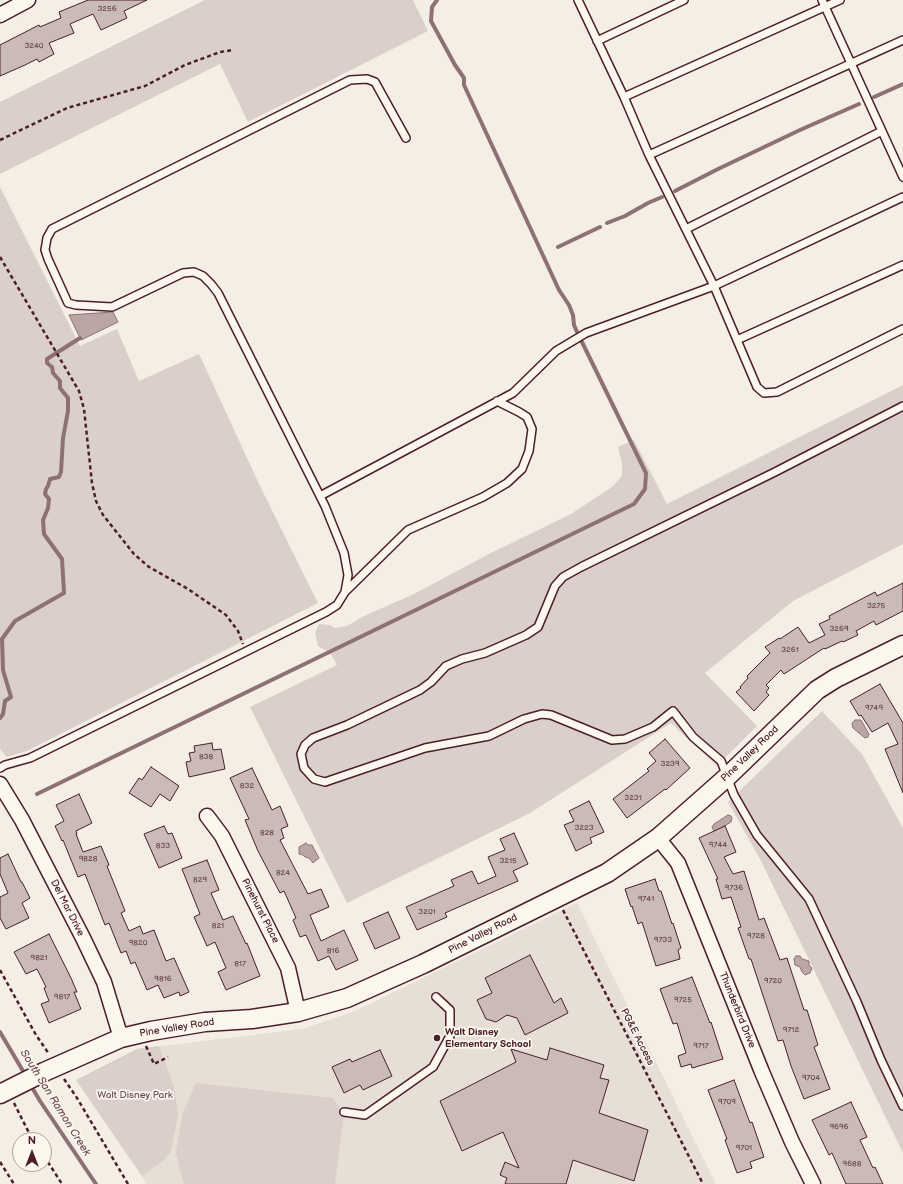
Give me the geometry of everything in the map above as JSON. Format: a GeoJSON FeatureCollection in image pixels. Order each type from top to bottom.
{"type":"FeatureCollection","features":[{"type":"Feature","properties":{"kind":"street"},"geometry":{"type":"LineString","coordinates":[[0,15],[28,0]]}},
{"type":"Feature","properties":{"kind":"street","name":"Pine Valley Road"},"geometry":{"type":"LineString","coordinates":[[8,1090],[121,1038],[151,1031],[205,1022],[252,1019],[298,1012],[347,998],[423,964],[606,873],[658,838],[727,777],[817,690],[836,678],[901,651]]}},
{"type":"Feature","properties":{"kind":"street","name":"Del Mar Drive"},"geometry":{"type":"LineString","coordinates":[[0,784],[22,820],[104,982],[121,1038]]}},
{"type":"Feature","properties":{"kind":"street","name":"Pinehurst Place"},"geometry":{"type":"LineString","coordinates":[[207,816],[222,836],[288,968],[298,1012]]}},
{"type":"Feature","properties":{"kind":"street","name":"Thunderbird Drive"},"geometry":{"type":"LineString","coordinates":[[658,838],[678,863],[762,1072],[792,1142],[813,1184]]}},
{"type":"Feature","properties":{"kind":"lane"},"geometry":{"type":"LineString","coordinates":[[578,0],[624,97],[649,155],[714,286],[757,387],[764,393],[777,392],[903,329]]}},
{"type":"Feature","properties":{"kind":"lane"},"geometry":{"type":"LineString","coordinates":[[597,41],[684,0]]}},
{"type":"Feature","properties":{"kind":"lane"},"geometry":{"type":"LineString","coordinates":[[822,0],[903,177]]}},
{"type":"Feature","properties":{"kind":"lane"},"geometry":{"type":"LineString","coordinates":[[624,97],[840,0]]}},
{"type":"Feature","properties":{"kind":"lane"},"geometry":{"type":"LineString","coordinates":[[649,155],[903,40]]}},
{"type":"Feature","properties":{"kind":"lane"},"geometry":{"type":"LineString","coordinates":[[345,592],[348,575],[344,553],[320,496],[218,293],[203,276],[194,272],[183,273],[112,307],[76,306],[68,303],[45,250],[47,238],[52,229],[350,80],[367,79],[375,82],[406,138]]}},
{"type":"Feature","properties":{"kind":"lane"},"geometry":{"type":"LineString","coordinates":[[686,229],[882,131]]}},
{"type":"Feature","properties":{"kind":"lane"},"geometry":{"type":"LineString","coordinates":[[320,496],[513,393],[556,351],[586,333],[714,286],[903,196]]}},
{"type":"Feature","properties":{"kind":"lane"},"geometry":{"type":"LineString","coordinates":[[737,340],[903,265]]}},
{"type":"Feature","properties":{"kind":"lane"},"geometry":{"type":"LineString","coordinates":[[0,768],[5,765],[30,758],[326,612],[337,605],[345,592],[408,530],[483,497],[507,483],[522,470],[529,451],[532,429],[527,417],[497,402]]}},
{"type":"Feature","properties":{"kind":"lane"},"geometry":{"type":"LineString","coordinates":[[903,406],[775,472],[563,577],[555,586],[538,627],[526,635],[485,653],[462,659],[446,666],[431,682],[420,690],[347,725],[313,738],[305,745],[301,754],[304,768],[314,779],[325,782],[425,748],[489,736],[524,719],[542,714],[551,715],[612,740],[625,739],[652,727],[673,711],[693,736],[721,761],[734,795],[757,835],[809,899],[903,1106]]}},
{"type":"Feature","properties":{"kind":"lane"},"geometry":{"type":"LineString","coordinates":[[344,1112],[365,1115],[433,1067],[450,1036],[450,1010],[436,997]]}},
{"type":"Feature","properties":{"kind":"path"},"geometry":{"type":"LineString","coordinates":[[0,140],[67,108],[144,86],[185,65],[220,52],[233,50]]}},
{"type":"Feature","properties":{"kind":"path"},"geometry":{"type":"LineString","coordinates":[[0,257],[79,391],[84,408],[92,482],[96,501],[103,515],[134,554],[149,567],[188,589],[226,615],[238,631],[245,652]]}},
{"type":"Feature","properties":{"kind":"path","name":"PG&E Access"},"geometry":{"type":"LineString","coordinates":[[557,897],[703,1184]]}},
{"type":"Feature","properties":{"kind":"path"},"geometry":{"type":"LineString","coordinates":[[0,970],[36,1035],[50,1070],[81,1104],[128,1184]]}},
{"type":"Feature","properties":{"kind":"path"},"geometry":{"type":"LineString","coordinates":[[144,1044],[154,1064],[168,1058]]}},
{"type":"Feature","properties":{"kind":"path"},"geometry":{"type":"LineString","coordinates":[[8,1090],[29,1132]]}},
{"type":"Feature","properties":{"kind":"path"},"geometry":{"type":"LineString","coordinates":[[0,1162],[14,1184]]}},
{"type":"Feature","properties":{"kind":"path"},"geometry":{"type":"LineString","coordinates":[[52,1168],[62,1184]]}},
{"type":"Feature","properties":{"kind":"shaded area"},"geometry":{"type":"Polygon","coordinates":[[[113,312],[118,322],[81,340],[69,315],[113,312]]]}},
{"type":"Feature","properties":{"kind":"shaded area"},"geometry":{"type":"Polygon","coordinates":[[[855,720],[861,720],[869,734],[868,737],[865,738],[853,728],[852,723],[855,720]]]}},
{"type":"Feature","properties":{"kind":"shaded area"},"geometry":{"type":"Polygon","coordinates":[[[728,815],[732,818],[731,822],[714,831],[712,827],[714,824],[728,815]]]}},
{"type":"Feature","properties":{"kind":"shaded area"},"geometry":{"type":"Polygon","coordinates":[[[306,843],[308,845],[312,845],[319,858],[313,863],[309,858],[299,854],[299,847],[306,843]]]}},
{"type":"Feature","properties":{"kind":"shaded area","name":"Walt Disney Elementary School"},"geometry":{"type":"Polygon","coordinates":[[[577,903],[716,1184],[147,1184],[76,1080],[137,1049],[302,1029],[355,1011],[577,903]]]}},
{"type":"Feature","properties":{"kind":"shaded area"},"geometry":{"type":"Polygon","coordinates":[[[796,956],[800,956],[802,959],[809,961],[809,965],[812,968],[810,973],[805,975],[800,967],[795,965],[794,959],[796,956]]]}},
{"type":"Feature","properties":{"kind":"green space"},"geometry":{"type":"Polygon","coordinates":[[[205,0],[413,0],[428,31],[248,122],[220,64],[0,174],[0,102],[205,0]]]}},
{"type":"Feature","properties":{"kind":"green space"},"geometry":{"type":"Polygon","coordinates":[[[0,187],[80,346],[117,329],[139,381],[199,354],[260,486],[318,603],[27,751],[7,757],[0,749],[0,187]]]}},
{"type":"Feature","properties":{"kind":"green space"},"geometry":{"type":"Polygon","coordinates":[[[903,385],[903,544],[793,601],[705,673],[757,726],[717,766],[671,723],[530,813],[347,903],[250,707],[337,665],[331,654],[318,646],[315,633],[319,624],[330,625],[335,628],[347,626],[364,616],[414,594],[489,554],[571,514],[612,487],[622,476],[622,463],[618,447],[634,440],[667,504],[903,385]]]}},
{"type":"Feature","properties":{"kind":"green space"},"geometry":{"type":"Polygon","coordinates":[[[822,711],[862,754],[903,828],[903,1153],[761,861],[728,802],[822,711]]]}},
{"type":"Feature","properties":{"kind":"green space","name":"Walt Disney Park"},"geometry":{"type":"Polygon","coordinates":[[[159,1046],[174,1087],[178,1115],[171,1151],[164,1160],[142,1176],[76,1080],[137,1049],[159,1046]]]}},
{"type":"Feature","properties":{"kind":"green space"},"geometry":{"type":"Polygon","coordinates":[[[196,1083],[333,1098],[344,1114],[335,1184],[184,1184],[176,1153],[182,1115],[196,1083]]]}},
{"type":"Feature","properties":{"kind":"building"},"geometry":{"type":"Polygon","coordinates":[[[88,0],[147,0],[124,11],[127,18],[101,30],[93,14],[70,24],[74,33],[49,43],[54,54],[39,62],[37,59],[0,76],[0,45],[39,25],[40,27],[61,18],[59,12],[88,0]]]}},
{"type":"Feature","properties":{"kind":"building"},"geometry":{"type":"Polygon","coordinates":[[[903,583],[903,611],[876,625],[874,621],[856,631],[858,635],[825,649],[824,648],[784,674],[781,670],[766,685],[769,688],[766,692],[769,695],[754,711],[736,692],[748,678],[747,676],[770,653],[765,647],[798,627],[809,643],[825,635],[819,624],[830,619],[829,616],[875,592],[877,596],[903,583]]]}},
{"type":"Feature","properties":{"kind":"building"},"geometry":{"type":"Polygon","coordinates":[[[880,684],[903,723],[903,793],[885,749],[898,744],[888,723],[872,732],[861,715],[859,716],[850,701],[880,684]]]}},
{"type":"Feature","properties":{"kind":"building"},"geometry":{"type":"Polygon","coordinates":[[[665,739],[690,768],[666,790],[665,789],[627,818],[613,799],[649,771],[647,769],[656,761],[649,753],[665,739]]]}},
{"type":"Feature","properties":{"kind":"building"},"geometry":{"type":"Polygon","coordinates":[[[212,743],[213,750],[221,749],[225,769],[189,777],[186,762],[191,761],[189,753],[195,752],[194,746],[212,743]]]}},
{"type":"Feature","properties":{"kind":"building"},"geometry":{"type":"Polygon","coordinates":[[[151,767],[179,786],[170,801],[160,794],[151,807],[129,793],[139,778],[142,780],[151,767]]]}},
{"type":"Feature","properties":{"kind":"building"},"geometry":{"type":"Polygon","coordinates":[[[252,768],[272,810],[280,806],[288,826],[281,829],[284,838],[280,840],[308,894],[321,889],[329,907],[310,915],[321,941],[344,930],[358,960],[336,970],[329,956],[318,961],[306,935],[300,937],[293,920],[296,918],[284,891],[280,893],[258,851],[245,820],[249,819],[230,778],[252,768]]]}},
{"type":"Feature","properties":{"kind":"building"},"geometry":{"type":"Polygon","coordinates":[[[79,794],[92,823],[76,831],[83,852],[101,846],[109,865],[107,866],[125,911],[121,913],[129,931],[140,926],[143,934],[154,930],[166,961],[174,958],[189,992],[180,996],[179,992],[164,998],[158,985],[147,990],[135,962],[131,964],[126,951],[121,953],[109,923],[105,925],[85,874],[78,877],[63,840],[62,841],[55,826],[64,821],[56,805],[79,794]]]}},
{"type":"Feature","properties":{"kind":"building"},"geometry":{"type":"Polygon","coordinates":[[[589,801],[604,832],[590,838],[592,843],[576,851],[564,825],[574,821],[569,811],[589,801]]]}},
{"type":"Feature","properties":{"kind":"building"},"geometry":{"type":"Polygon","coordinates":[[[164,826],[168,834],[172,833],[182,858],[159,868],[144,834],[164,826]]]}},
{"type":"Feature","properties":{"kind":"building"},"geometry":{"type":"Polygon","coordinates":[[[725,826],[736,852],[724,857],[733,874],[744,871],[759,920],[764,918],[780,960],[787,958],[804,1010],[807,1010],[818,1045],[814,1047],[830,1089],[804,1099],[783,1040],[778,1041],[751,959],[749,959],[738,928],[741,927],[731,897],[722,899],[716,879],[718,879],[699,838],[725,826]]]}},
{"type":"Feature","properties":{"kind":"building"},"geometry":{"type":"Polygon","coordinates":[[[514,833],[528,864],[513,871],[518,881],[445,913],[447,917],[417,930],[406,907],[454,886],[451,880],[472,871],[478,884],[496,876],[488,857],[505,850],[500,839],[514,833]]]}},
{"type":"Feature","properties":{"kind":"building"},"geometry":{"type":"Polygon","coordinates":[[[8,854],[30,898],[22,903],[29,918],[6,929],[0,918],[0,897],[8,893],[0,874],[0,858],[8,854]]]}},
{"type":"Feature","properties":{"kind":"building"},"geometry":{"type":"Polygon","coordinates":[[[207,860],[219,890],[211,893],[223,920],[233,916],[246,944],[247,943],[260,976],[226,990],[218,972],[226,968],[215,942],[207,946],[194,917],[200,914],[182,869],[207,860]]]}},
{"type":"Feature","properties":{"kind":"building"},"geometry":{"type":"Polygon","coordinates":[[[655,879],[659,891],[661,891],[681,948],[678,950],[680,959],[656,966],[642,922],[638,924],[625,889],[655,879]]]}},
{"type":"Feature","properties":{"kind":"building"},"geometry":{"type":"Polygon","coordinates":[[[388,912],[400,938],[375,949],[363,923],[388,912]]]}},
{"type":"Feature","properties":{"kind":"building"},"geometry":{"type":"Polygon","coordinates":[[[49,934],[77,992],[74,992],[81,1009],[49,1023],[41,1004],[49,1001],[44,988],[46,987],[37,969],[26,974],[14,952],[49,934]]]}},
{"type":"Feature","properties":{"kind":"building"},"geometry":{"type":"Polygon","coordinates":[[[530,955],[554,1003],[561,998],[568,1013],[525,1035],[517,1018],[507,1015],[496,1022],[486,1019],[477,1000],[492,993],[485,978],[530,955]]]}},
{"type":"Feature","properties":{"kind":"building"},"geometry":{"type":"Polygon","coordinates":[[[692,977],[710,1023],[711,1022],[723,1059],[692,1068],[691,1064],[681,1067],[678,1056],[686,1053],[677,1023],[673,1024],[660,989],[692,977]]]}},
{"type":"Feature","properties":{"kind":"building"},"geometry":{"type":"Polygon","coordinates":[[[550,1048],[604,1065],[600,1078],[609,1080],[599,1113],[648,1130],[634,1181],[573,1160],[566,1184],[505,1184],[507,1178],[500,1175],[505,1162],[519,1168],[503,1132],[462,1151],[440,1101],[516,1062],[511,1049],[547,1060],[550,1048]]]}},
{"type":"Feature","properties":{"kind":"building"},"geometry":{"type":"Polygon","coordinates":[[[380,1050],[392,1076],[363,1090],[360,1085],[344,1093],[332,1067],[350,1059],[352,1062],[380,1050]]]}},
{"type":"Feature","properties":{"kind":"building"},"geometry":{"type":"Polygon","coordinates":[[[734,1080],[750,1123],[752,1122],[764,1157],[750,1162],[752,1168],[737,1173],[725,1140],[727,1139],[708,1090],[734,1080]]]}},
{"type":"Feature","properties":{"kind":"building"},"geometry":{"type":"Polygon","coordinates":[[[851,1102],[867,1137],[860,1140],[873,1168],[875,1167],[883,1184],[846,1184],[832,1153],[829,1155],[812,1120],[851,1102]]]}},
{"type":"Feature","properties":{"kind":"waterway"},"geometry":{"type":"LineString","coordinates":[[437,0],[432,7],[431,21],[455,65],[464,78],[464,85],[559,290],[569,305],[577,332]]}},
{"type":"Feature","properties":{"kind":"waterway"},"geometry":{"type":"LineString","coordinates":[[874,97],[903,84]]}},
{"type":"Feature","properties":{"kind":"waterway"},"geometry":{"type":"LineString","coordinates":[[675,191],[800,130],[859,104]]}},
{"type":"Feature","properties":{"kind":"waterway"},"geometry":{"type":"LineString","coordinates":[[607,223],[625,216],[662,197]]}},
{"type":"Feature","properties":{"kind":"waterway"},"geometry":{"type":"LineString","coordinates":[[558,247],[600,227]]}},
{"type":"Feature","properties":{"kind":"waterway"},"geometry":{"type":"LineString","coordinates":[[0,718],[3,714],[5,701],[11,697],[3,670],[2,639],[15,621],[64,593],[62,559],[44,534],[43,520],[48,508],[49,499],[45,494],[46,489],[50,479],[59,477],[61,472],[63,438],[68,411],[68,398],[60,388],[60,381],[53,373],[52,367],[47,363],[47,359],[80,338]]}},
{"type":"Feature","properties":{"kind":"waterway"},"geometry":{"type":"LineString","coordinates":[[37,794],[634,504],[645,489],[646,473],[582,342]]}},
{"type":"Feature","properties":{"kind":"waterway","name":"South San Ramon Creek"},"geometry":{"type":"LineString","coordinates":[[0,1032],[26,1076]]}},
{"type":"Feature","properties":{"kind":"waterway","name":"South San Ramon Creek"},"geometry":{"type":"LineString","coordinates":[[30,1084],[96,1184]]}},
{"type":"Feature","properties":{"kind":"place","name":"Walt Disney Elementary School"},"geometry":{"type":"Point","coordinates":[437,1038]}}]}
